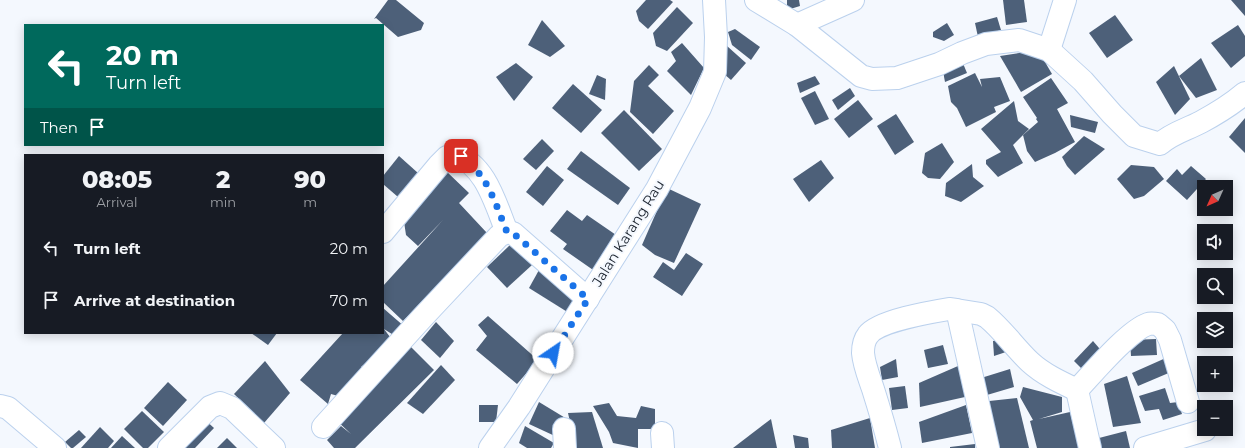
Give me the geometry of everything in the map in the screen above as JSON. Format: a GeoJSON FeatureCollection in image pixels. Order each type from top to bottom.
{"type":"FeatureCollection","features":[{"type":"Feature","properties":{"kind":"street","name":"Jalan Karang Rau"},"geometry":{"type":"LineString","coordinates":[[490,448],[519,407],[657,189],[700,108],[714,72],[716,37],[714,0]]}},
{"type":"Feature","properties":{"kind":"street"},"geometry":{"type":"LineString","coordinates":[[756,0],[787,14],[861,76],[872,79],[897,78],[939,64],[986,44],[1019,40],[1050,50],[1083,81],[1134,136],[1160,144],[1168,136],[1200,123],[1234,103],[1245,93]]}},
{"type":"Feature","properties":{"kind":"street"},"geometry":{"type":"LineString","coordinates":[[787,14],[853,0]]}},
{"type":"Feature","properties":{"kind":"street"},"geometry":{"type":"LineString","coordinates":[[1050,50],[1065,0]]}},
{"type":"Feature","properties":{"kind":"street"},"geometry":{"type":"LineString","coordinates":[[384,231],[439,165],[447,157],[454,154],[461,156],[480,174],[492,192],[507,232]]}},
{"type":"Feature","properties":{"kind":"street"},"geometry":{"type":"LineString","coordinates":[[323,427],[498,236],[507,232],[513,233],[588,299]]}},
{"type":"Feature","properties":{"kind":"street"},"geometry":{"type":"LineString","coordinates":[[890,448],[863,353],[865,340],[868,335],[874,329],[885,324],[944,310],[956,310],[981,314],[987,317],[1039,370],[1057,381],[1077,390]]}},
{"type":"Feature","properties":{"kind":"street"},"geometry":{"type":"LineString","coordinates":[[956,310],[988,448]]}},
{"type":"Feature","properties":{"kind":"street"},"geometry":{"type":"LineString","coordinates":[[1077,390],[1128,338],[1139,329],[1150,324],[1158,324],[1165,330],[1170,340],[1188,402]]}},
{"type":"Feature","properties":{"kind":"street"},"geometry":{"type":"LineString","coordinates":[[1077,390],[1090,448]]}},
{"type":"Feature","properties":{"kind":"street"},"geometry":{"type":"LineString","coordinates":[[169,448],[210,407],[220,403],[232,408],[274,448]]}},
{"type":"Feature","properties":{"kind":"street"},"geometry":{"type":"LineString","coordinates":[[0,406],[8,408],[55,448]]}},
{"type":"Feature","properties":{"kind":"street"},"geometry":{"type":"LineString","coordinates":[[1145,448],[1197,432]]}},
{"type":"Feature","properties":{"kind":"building"},"geometry":{"type":"Polygon","coordinates":[[[388,0],[396,0],[424,23],[421,30],[398,37],[376,18],[374,19],[388,0]]]}},
{"type":"Feature","properties":{"kind":"building"},"geometry":{"type":"Polygon","coordinates":[[[646,0],[670,0],[673,2],[648,29],[639,21],[636,11],[646,0]]]}},
{"type":"Feature","properties":{"kind":"building"},"geometry":{"type":"Polygon","coordinates":[[[787,0],[799,0],[800,6],[787,10],[787,0]]]}},
{"type":"Feature","properties":{"kind":"building"},"geometry":{"type":"Polygon","coordinates":[[[1003,0],[1024,0],[1027,22],[1006,25],[1003,0]]]}},
{"type":"Feature","properties":{"kind":"building"},"geometry":{"type":"Polygon","coordinates":[[[1231,0],[1245,0],[1245,16],[1231,0]]]}},
{"type":"Feature","properties":{"kind":"building"},"geometry":{"type":"Polygon","coordinates":[[[677,7],[693,23],[667,51],[656,46],[653,33],[677,7]]]}},
{"type":"Feature","properties":{"kind":"building"},"geometry":{"type":"Polygon","coordinates":[[[1115,15],[1133,40],[1107,58],[1089,33],[1115,15]]]}},
{"type":"Feature","properties":{"kind":"building"},"geometry":{"type":"Polygon","coordinates":[[[997,17],[1001,30],[978,37],[975,23],[997,17]]]}},
{"type":"Feature","properties":{"kind":"building"},"geometry":{"type":"Polygon","coordinates":[[[542,20],[565,46],[550,57],[528,45],[542,20]]]}},
{"type":"Feature","properties":{"kind":"building"},"geometry":{"type":"Polygon","coordinates":[[[947,23],[954,35],[944,41],[933,37],[933,32],[947,23]]]}},
{"type":"Feature","properties":{"kind":"building"},"geometry":{"type":"Polygon","coordinates":[[[1238,25],[1245,36],[1245,56],[1231,68],[1211,43],[1238,25]]]}},
{"type":"Feature","properties":{"kind":"building"},"geometry":{"type":"Polygon","coordinates":[[[735,29],[760,47],[751,60],[732,45],[728,32],[735,29]]]}},
{"type":"Feature","properties":{"kind":"building"},"geometry":{"type":"Polygon","coordinates":[[[682,43],[704,68],[691,95],[667,71],[676,61],[671,52],[682,43]]]}},
{"type":"Feature","properties":{"kind":"building"},"geometry":{"type":"Polygon","coordinates":[[[727,46],[746,63],[731,80],[717,68],[727,46]]]}},
{"type":"Feature","properties":{"kind":"building"},"geometry":{"type":"Polygon","coordinates":[[[1038,50],[1052,74],[1021,92],[1000,56],[1038,50]]]}},
{"type":"Feature","properties":{"kind":"building"},"geometry":{"type":"Polygon","coordinates":[[[1201,58],[1217,90],[1196,98],[1179,76],[1201,58]]]}},
{"type":"Feature","properties":{"kind":"building"},"geometry":{"type":"Polygon","coordinates":[[[962,61],[967,73],[945,82],[943,71],[962,61]]]}},
{"type":"Feature","properties":{"kind":"building"},"geometry":{"type":"Polygon","coordinates":[[[516,63],[533,77],[514,101],[496,77],[516,63]]]}},
{"type":"Feature","properties":{"kind":"building"},"geometry":{"type":"Polygon","coordinates":[[[649,65],[659,75],[648,86],[674,111],[653,134],[630,112],[634,81],[649,65]]]}},
{"type":"Feature","properties":{"kind":"building"},"geometry":{"type":"Polygon","coordinates":[[[1174,66],[1190,99],[1175,115],[1156,82],[1174,66]]]}},
{"type":"Feature","properties":{"kind":"building"},"geometry":{"type":"Polygon","coordinates":[[[975,73],[982,87],[980,79],[1000,77],[1010,101],[994,107],[996,112],[966,127],[957,108],[951,102],[948,86],[975,73]]]}},
{"type":"Feature","properties":{"kind":"building"},"geometry":{"type":"Polygon","coordinates":[[[597,75],[606,79],[605,100],[589,94],[597,75]]]}},
{"type":"Feature","properties":{"kind":"building"},"geometry":{"type":"Polygon","coordinates":[[[815,76],[820,84],[800,93],[797,83],[815,76]]]}},
{"type":"Feature","properties":{"kind":"building"},"geometry":{"type":"Polygon","coordinates":[[[1051,78],[1068,103],[1057,109],[1075,142],[1035,162],[1027,151],[1023,135],[1038,122],[1036,119],[1037,118],[1023,97],[1051,78]]]}},
{"type":"Feature","properties":{"kind":"building"},"geometry":{"type":"Polygon","coordinates":[[[573,84],[602,110],[581,133],[552,108],[573,84]]]}},
{"type":"Feature","properties":{"kind":"building"},"geometry":{"type":"Polygon","coordinates":[[[850,88],[855,96],[838,110],[832,100],[850,88]]]}},
{"type":"Feature","properties":{"kind":"building"},"geometry":{"type":"Polygon","coordinates":[[[815,91],[829,119],[815,125],[801,98],[815,91]]]}},
{"type":"Feature","properties":{"kind":"building"},"geometry":{"type":"Polygon","coordinates":[[[858,100],[873,119],[849,138],[834,119],[858,100]]]}},
{"type":"Feature","properties":{"kind":"building"},"geometry":{"type":"Polygon","coordinates":[[[1014,101],[1018,121],[1029,129],[1013,145],[1023,163],[998,177],[986,164],[986,160],[1001,152],[981,129],[1014,101]]]}},
{"type":"Feature","properties":{"kind":"building"},"geometry":{"type":"Polygon","coordinates":[[[624,110],[662,149],[639,171],[601,133],[624,110]]]}},
{"type":"Feature","properties":{"kind":"building"},"geometry":{"type":"Polygon","coordinates":[[[896,114],[914,142],[895,155],[877,126],[896,114]]]}},
{"type":"Feature","properties":{"kind":"building"},"geometry":{"type":"Polygon","coordinates":[[[1070,115],[1098,122],[1095,133],[1071,127],[1070,115]]]}},
{"type":"Feature","properties":{"kind":"building"},"geometry":{"type":"Polygon","coordinates":[[[1245,118],[1245,153],[1229,137],[1245,118]]]}},
{"type":"Feature","properties":{"kind":"building"},"geometry":{"type":"Polygon","coordinates":[[[1084,136],[1105,149],[1075,175],[1067,166],[1062,157],[1084,136]]]}},
{"type":"Feature","properties":{"kind":"building"},"geometry":{"type":"Polygon","coordinates":[[[542,139],[554,151],[536,170],[523,159],[542,139]]]}},
{"type":"Feature","properties":{"kind":"building"},"geometry":{"type":"Polygon","coordinates":[[[942,143],[954,162],[940,179],[928,178],[922,173],[925,153],[942,143]]]}},
{"type":"Feature","properties":{"kind":"building"},"geometry":{"type":"Polygon","coordinates":[[[581,151],[630,188],[618,205],[567,169],[581,151]]]}},
{"type":"Feature","properties":{"kind":"building"},"geometry":{"type":"Polygon","coordinates":[[[399,156],[418,173],[398,197],[384,185],[384,175],[399,156]]]}},
{"type":"Feature","properties":{"kind":"building"},"geometry":{"type":"Polygon","coordinates":[[[821,160],[834,178],[809,202],[793,179],[821,160]]]}},
{"type":"Feature","properties":{"kind":"building"},"geometry":{"type":"Polygon","coordinates":[[[972,164],[973,177],[984,186],[961,202],[945,196],[946,183],[972,164]]]}},
{"type":"Feature","properties":{"kind":"building"},"geometry":{"type":"Polygon","coordinates":[[[1131,165],[1154,167],[1164,179],[1144,196],[1134,199],[1117,179],[1131,165]]]}},
{"type":"Feature","properties":{"kind":"building"},"geometry":{"type":"Polygon","coordinates":[[[547,166],[564,180],[543,206],[526,192],[547,166]]]}},
{"type":"Feature","properties":{"kind":"building"},"geometry":{"type":"Polygon","coordinates":[[[1191,166],[1206,179],[1197,180],[1197,189],[1187,200],[1166,181],[1177,169],[1182,175],[1191,166]]]}},
{"type":"Feature","properties":{"kind":"building"},"geometry":{"type":"Polygon","coordinates":[[[446,171],[469,193],[459,203],[487,233],[403,321],[384,303],[384,285],[443,220],[418,246],[406,235],[403,215],[446,171]]]}},
{"type":"Feature","properties":{"kind":"building"},"geometry":{"type":"Polygon","coordinates":[[[667,188],[701,204],[674,263],[655,255],[642,245],[667,188]]]}},
{"type":"Feature","properties":{"kind":"building"},"geometry":{"type":"Polygon","coordinates":[[[567,210],[582,221],[587,215],[619,237],[596,272],[563,249],[567,244],[550,231],[567,210]]]}},
{"type":"Feature","properties":{"kind":"building"},"geometry":{"type":"Polygon","coordinates":[[[510,245],[532,265],[507,288],[487,267],[510,245]]]}},
{"type":"Feature","properties":{"kind":"building"},"geometry":{"type":"Polygon","coordinates":[[[686,253],[703,264],[682,296],[653,277],[663,262],[674,270],[686,253]]]}},
{"type":"Feature","properties":{"kind":"building"},"geometry":{"type":"Polygon","coordinates":[[[539,270],[579,297],[569,313],[529,288],[539,270]]]}},
{"type":"Feature","properties":{"kind":"building"},"geometry":{"type":"Polygon","coordinates":[[[384,309],[405,327],[395,336],[384,329],[384,309]]]}},
{"type":"Feature","properties":{"kind":"building"},"geometry":{"type":"Polygon","coordinates":[[[488,316],[538,360],[517,384],[476,350],[487,336],[478,325],[488,316]]]}},
{"type":"Feature","properties":{"kind":"building"},"geometry":{"type":"Polygon","coordinates":[[[436,322],[454,341],[440,358],[421,340],[436,322]]]}},
{"type":"Feature","properties":{"kind":"building"},"geometry":{"type":"Polygon","coordinates":[[[384,329],[393,341],[375,363],[369,360],[361,367],[367,371],[338,396],[331,394],[328,404],[300,380],[342,334],[384,334],[384,329]]]}},
{"type":"Feature","properties":{"kind":"building"},"geometry":{"type":"Polygon","coordinates":[[[252,334],[276,334],[268,345],[252,334]]]}},
{"type":"Feature","properties":{"kind":"building"},"geometry":{"type":"Polygon","coordinates":[[[1004,339],[1015,349],[994,356],[993,341],[1004,339]]]}},
{"type":"Feature","properties":{"kind":"building"},"geometry":{"type":"Polygon","coordinates":[[[1156,339],[1157,355],[1131,356],[1130,340],[1156,339]]]}},
{"type":"Feature","properties":{"kind":"building"},"geometry":{"type":"Polygon","coordinates":[[[1093,341],[1105,355],[1087,374],[1074,361],[1093,341]]]}},
{"type":"Feature","properties":{"kind":"building"},"geometry":{"type":"Polygon","coordinates":[[[406,342],[434,370],[355,448],[334,448],[327,440],[341,426],[351,434],[335,419],[406,342]]]}},
{"type":"Feature","properties":{"kind":"building"},"geometry":{"type":"Polygon","coordinates":[[[943,345],[948,364],[928,368],[924,350],[943,345]]]}},
{"type":"Feature","properties":{"kind":"building"},"geometry":{"type":"Polygon","coordinates":[[[1168,357],[1171,372],[1138,386],[1132,373],[1168,357]]]}},
{"type":"Feature","properties":{"kind":"building"},"geometry":{"type":"Polygon","coordinates":[[[896,359],[898,377],[882,380],[880,367],[896,359]]]}},
{"type":"Feature","properties":{"kind":"building"},"geometry":{"type":"Polygon","coordinates":[[[265,361],[290,393],[264,423],[234,394],[265,361]]]}},
{"type":"Feature","properties":{"kind":"building"},"geometry":{"type":"Polygon","coordinates":[[[441,365],[455,380],[423,414],[407,403],[441,365]]]}},
{"type":"Feature","properties":{"kind":"building"},"geometry":{"type":"Polygon","coordinates":[[[958,366],[965,397],[920,407],[919,383],[958,366]]]}},
{"type":"Feature","properties":{"kind":"building"},"geometry":{"type":"Polygon","coordinates":[[[1010,369],[1014,387],[987,395],[981,378],[1010,369]]]}},
{"type":"Feature","properties":{"kind":"building"},"geometry":{"type":"Polygon","coordinates":[[[1127,376],[1141,423],[1113,427],[1104,384],[1127,376]]]}},
{"type":"Feature","properties":{"kind":"building"},"geometry":{"type":"Polygon","coordinates":[[[168,382],[187,400],[163,426],[144,408],[168,382]]]}},
{"type":"Feature","properties":{"kind":"building"},"geometry":{"type":"Polygon","coordinates":[[[905,386],[908,408],[892,410],[889,388],[905,386]]]}},
{"type":"Feature","properties":{"kind":"building"},"geometry":{"type":"Polygon","coordinates":[[[1023,387],[1062,397],[1062,412],[1039,419],[1070,412],[1079,448],[1037,448],[1030,421],[1033,420],[1020,397],[1023,387]]]}},
{"type":"Feature","properties":{"kind":"building"},"geometry":{"type":"Polygon","coordinates":[[[1165,388],[1170,403],[1178,402],[1182,414],[1163,420],[1159,409],[1145,411],[1139,396],[1165,388]]]}},
{"type":"Feature","properties":{"kind":"building"},"geometry":{"type":"Polygon","coordinates":[[[1017,398],[1029,448],[992,448],[980,402],[1017,398]]]}},
{"type":"Feature","properties":{"kind":"building"},"geometry":{"type":"Polygon","coordinates":[[[539,402],[567,419],[557,437],[529,424],[539,402]]]}},
{"type":"Feature","properties":{"kind":"building"},"geometry":{"type":"Polygon","coordinates":[[[609,403],[617,416],[636,418],[641,406],[655,409],[655,429],[638,429],[638,448],[613,443],[609,432],[593,406],[609,403]]]}},
{"type":"Feature","properties":{"kind":"building"},"geometry":{"type":"Polygon","coordinates":[[[479,405],[498,405],[496,422],[479,422],[479,405]]]}},
{"type":"Feature","properties":{"kind":"building"},"geometry":{"type":"Polygon","coordinates":[[[966,405],[972,433],[922,443],[919,422],[966,405]]]}},
{"type":"Feature","properties":{"kind":"building"},"geometry":{"type":"Polygon","coordinates":[[[142,411],[164,432],[148,448],[143,448],[124,429],[142,411]]]}},
{"type":"Feature","properties":{"kind":"building"},"geometry":{"type":"Polygon","coordinates":[[[592,412],[603,448],[576,448],[568,413],[592,412]]]}},
{"type":"Feature","properties":{"kind":"building"},"geometry":{"type":"Polygon","coordinates":[[[203,418],[214,428],[195,448],[186,448],[180,442],[203,418]]]}},
{"type":"Feature","properties":{"kind":"building"},"geometry":{"type":"Polygon","coordinates":[[[870,418],[875,448],[832,448],[831,430],[870,418]]]}},
{"type":"Feature","properties":{"kind":"building"},"geometry":{"type":"Polygon","coordinates":[[[771,419],[777,448],[733,448],[771,419]]]}},
{"type":"Feature","properties":{"kind":"building"},"geometry":{"type":"Polygon","coordinates":[[[525,426],[554,443],[551,448],[527,448],[519,443],[525,426]]]}},
{"type":"Feature","properties":{"kind":"building"},"geometry":{"type":"Polygon","coordinates":[[[100,427],[114,441],[108,448],[81,448],[100,427]]]}},
{"type":"Feature","properties":{"kind":"building"},"geometry":{"type":"Polygon","coordinates":[[[79,430],[86,437],[71,448],[65,442],[79,430]]]}},
{"type":"Feature","properties":{"kind":"building"},"geometry":{"type":"Polygon","coordinates":[[[1126,431],[1130,448],[1101,448],[1099,438],[1126,431]]]}},
{"type":"Feature","properties":{"kind":"building"},"geometry":{"type":"Polygon","coordinates":[[[793,435],[808,438],[809,448],[795,448],[793,435]]]}},
{"type":"Feature","properties":{"kind":"building"},"geometry":{"type":"Polygon","coordinates":[[[122,436],[135,448],[111,448],[122,436]]]}},
{"type":"Feature","properties":{"kind":"building"},"geometry":{"type":"Polygon","coordinates":[[[227,438],[237,448],[217,448],[227,438]]]}},
{"type":"Feature","properties":{"kind":"building"},"geometry":{"type":"Polygon","coordinates":[[[975,444],[975,448],[950,448],[950,447],[975,444]]]}},
{"type":"Feature","properties":{"kind":"route"},"geometry":{"type":"LineString","coordinates":[[461,156],[480,174],[492,192],[507,232],[513,233],[521,242],[588,299],[553,353]]}}]}
